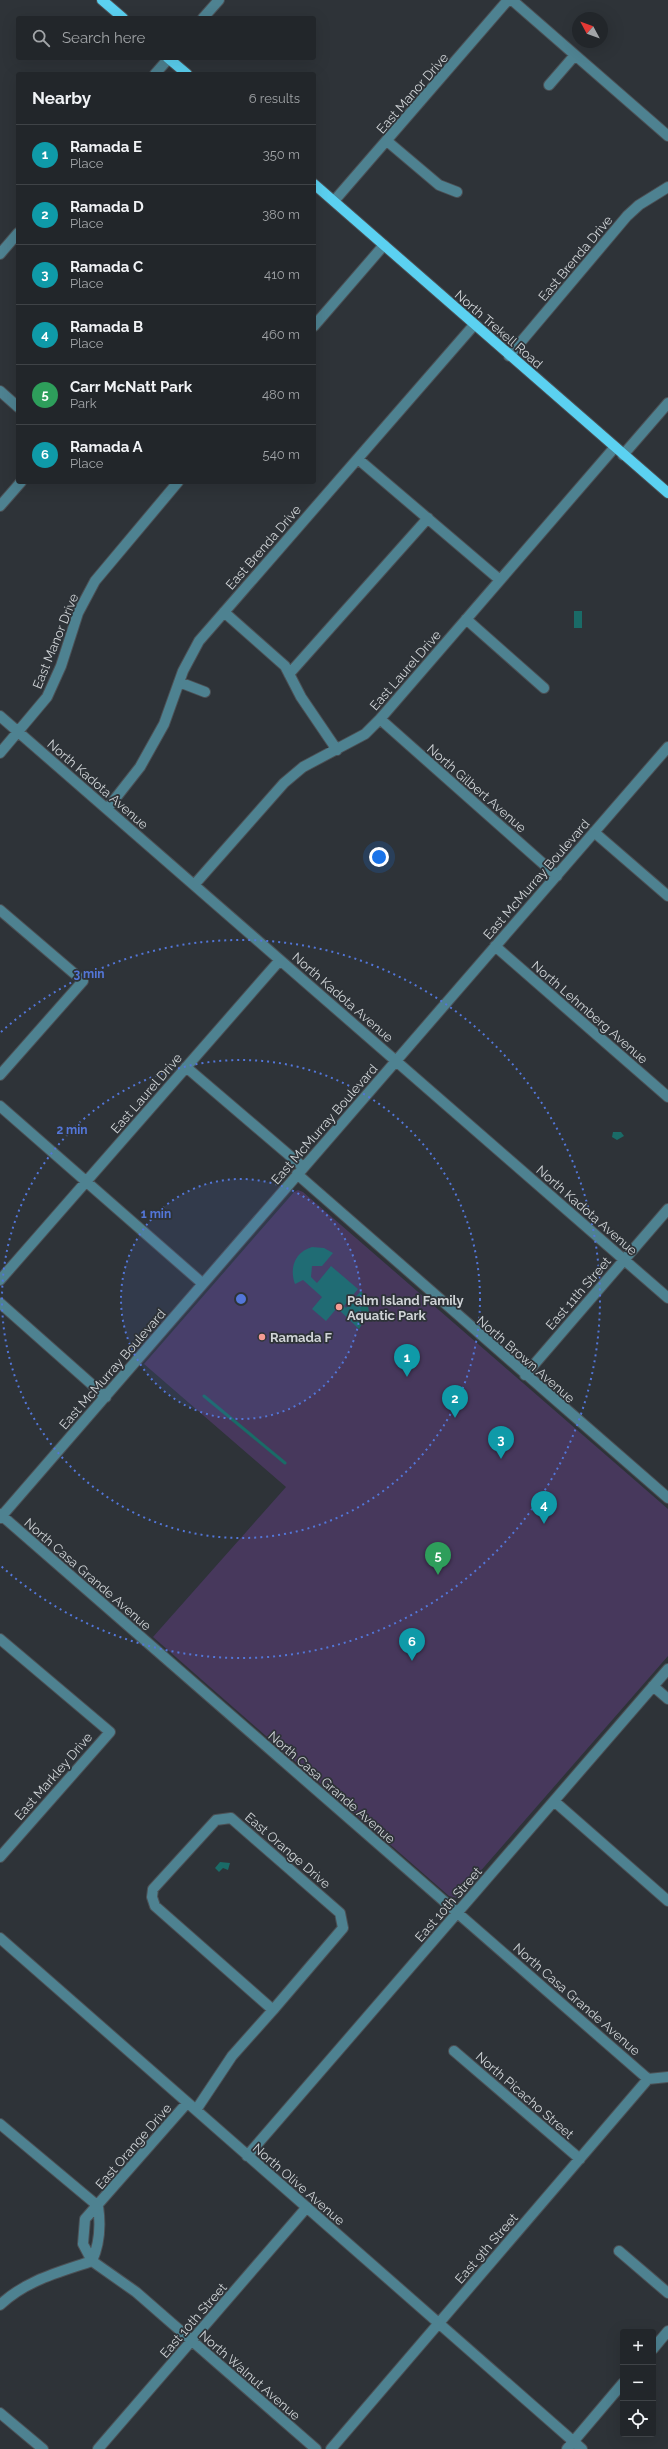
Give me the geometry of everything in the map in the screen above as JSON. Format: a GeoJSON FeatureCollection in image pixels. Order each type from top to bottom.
{"type":"FeatureCollection","features":[{"type":"Feature","properties":{"kind":"main road"},"geometry":{"type":"LineString","coordinates":[[102,0],[120,16]]}},
{"type":"Feature","properties":{"kind":"main road"},"geometry":{"type":"LineString","coordinates":[[170,60],[185,72]]}},
{"type":"Feature","properties":{"kind":"main road","name":"North Trekell Road"},"geometry":{"type":"LineString","coordinates":[[316,186],[509,356],[668,493]]}},
{"type":"Feature","properties":{"kind":"street"},"geometry":{"type":"LineString","coordinates":[[205,16],[219,0]]}},
{"type":"Feature","properties":{"kind":"street","name":"East Manor Drive"},"geometry":{"type":"LineString","coordinates":[[334,202],[508,0]]}},
{"type":"Feature","properties":{"kind":"street"},"geometry":{"type":"LineString","coordinates":[[512,0],[668,136]]}},
{"type":"Feature","properties":{"kind":"street"},"geometry":{"type":"LineString","coordinates":[[549,84],[575,55]]}},
{"type":"Feature","properties":{"kind":"street"},"geometry":{"type":"LineString","coordinates":[[157,72],[166,60]]}},
{"type":"Feature","properties":{"kind":"street"},"geometry":{"type":"LineString","coordinates":[[387,142],[439,185],[457,192]]}},
{"type":"Feature","properties":{"kind":"street","name":"East Brenda Drive"},"geometry":{"type":"LineString","coordinates":[[509,356],[627,216],[639,205],[668,188]]}},
{"type":"Feature","properties":{"kind":"street"},"geometry":{"type":"LineString","coordinates":[[0,254],[16,235]]}},
{"type":"Feature","properties":{"kind":"street"},"geometry":{"type":"LineString","coordinates":[[316,324],[384,245]]}},
{"type":"Feature","properties":{"kind":"street","name":"East Brenda Drive"},"geometry":{"type":"LineString","coordinates":[[107,809],[140,767],[164,724],[179,682],[199,641],[474,325]]}},
{"type":"Feature","properties":{"kind":"street"},"geometry":{"type":"LineString","coordinates":[[0,391],[16,405]]}},
{"type":"Feature","properties":{"kind":"street"},"geometry":{"type":"LineString","coordinates":[[623,455],[668,403]]}},
{"type":"Feature","properties":{"kind":"street","name":"East Laurel Drive"},"geometry":{"type":"LineString","coordinates":[[194,885],[284,783],[303,767],[337,750],[364,734],[380,719],[615,447]]}},
{"type":"Feature","properties":{"kind":"street"},"geometry":{"type":"LineString","coordinates":[[358,459],[500,580]]}},
{"type":"Feature","properties":{"kind":"street"},"geometry":{"type":"LineString","coordinates":[[0,506],[19,484]]}},
{"type":"Feature","properties":{"kind":"street","name":"East Manor Drive"},"geometry":{"type":"LineString","coordinates":[[0,753],[47,698],[61,666],[78,612],[95,581],[176,484]]}},
{"type":"Feature","properties":{"kind":"street"},"geometry":{"type":"LineString","coordinates":[[289,674],[428,518]]}},
{"type":"Feature","properties":{"kind":"street"},"geometry":{"type":"LineString","coordinates":[[224,612],[285,666],[301,697],[337,750]]}},
{"type":"Feature","properties":{"kind":"street"},"geometry":{"type":"LineString","coordinates":[[466,618],[544,688]]}},
{"type":"Feature","properties":{"kind":"street"},"geometry":{"type":"LineString","coordinates":[[179,682],[205,692]]}},
{"type":"Feature","properties":{"kind":"street","name":"North Kadota Avenue"},"geometry":{"type":"LineString","coordinates":[[0,716],[668,1298]]}},
{"type":"Feature","properties":{"kind":"street","name":"North Gilbert Avenue"},"geometry":{"type":"LineString","coordinates":[[380,719],[557,876]]}},
{"type":"Feature","properties":{"kind":"street","name":"East McMurray Boulevard"},"geometry":{"type":"LineString","coordinates":[[1,1516],[106,1397],[202,1283],[557,876],[668,746]]}},
{"type":"Feature","properties":{"kind":"street"},"geometry":{"type":"LineString","coordinates":[[594,832],[668,896]]}},
{"type":"Feature","properties":{"kind":"street"},"geometry":{"type":"LineString","coordinates":[[0,910],[83,981],[0,1075]]}},
{"type":"Feature","properties":{"kind":"street","name":"North Lehmberg Avenue"},"geometry":{"type":"LineString","coordinates":[[495,946],[668,1097]]}},
{"type":"Feature","properties":{"kind":"street","name":"East Laurel Drive"},"geometry":{"type":"LineString","coordinates":[[0,1280],[280,960]]}},
{"type":"Feature","properties":{"kind":"street","name":"North Brown Avenue"},"geometry":{"type":"LineString","coordinates":[[186,1067],[525,1375],[668,1498]]}},
{"type":"Feature","properties":{"kind":"street"},"geometry":{"type":"LineString","coordinates":[[0,1106],[202,1283]]}},
{"type":"Feature","properties":{"kind":"street","name":"East 11th Street"},"geometry":{"type":"LineString","coordinates":[[525,1375],[668,1210]]}},
{"type":"Feature","properties":{"kind":"street"},"geometry":{"type":"LineString","coordinates":[[0,1303],[106,1397]]}},
{"type":"Feature","properties":{"kind":"street","name":"North Casa Grande Avenue"},"geometry":{"type":"LineString","coordinates":[[1,1516],[458,1912],[648,2079]]}},
{"type":"Feature","properties":{"kind":"street","name":"East Markley Drive"},"geometry":{"type":"LineString","coordinates":[[0,1639],[110,1732],[0,1857]]}},
{"type":"Feature","properties":{"kind":"street","name":"East 10th Street"},"geometry":{"type":"LineString","coordinates":[[247,2156],[668,1669]]}},
{"type":"Feature","properties":{"kind":"street"},"geometry":{"type":"LineString","coordinates":[[653,1686],[668,1699]]}},
{"type":"Feature","properties":{"kind":"street"},"geometry":{"type":"LineString","coordinates":[[554,1801],[668,1901]]}},
{"type":"Feature","properties":{"kind":"street","name":"East Orange Drive"},"geometry":{"type":"LineString","coordinates":[[196,2110],[232,2056],[273,2010],[343,1928],[340,1913],[231,1818],[216,1820],[153,1890],[152,1897],[155,1906],[273,2010]]}},
{"type":"Feature","properties":{"kind":"street","name":"North Olive Avenue"},"geometry":{"type":"LineString","coordinates":[[0,1938],[438,2323],[570,2445],[582,2449]]}},
{"type":"Feature","properties":{"kind":"street","name":"North Picacho Street"},"geometry":{"type":"LineString","coordinates":[[454,2051],[580,2159]]}},
{"type":"Feature","properties":{"kind":"street"},"geometry":{"type":"LineString","coordinates":[[648,2079],[668,2077]]}},
{"type":"Feature","properties":{"kind":"street","name":"East 9th Street"},"geometry":{"type":"LineString","coordinates":[[331,2449],[648,2079]]}},
{"type":"Feature","properties":{"kind":"street","name":"East Orange Drive"},"geometry":{"type":"LineString","coordinates":[[92,2261],[83,2244],[85,2219],[187,2103]]}},
{"type":"Feature","properties":{"kind":"street"},"geometry":{"type":"LineString","coordinates":[[0,2124],[98,2206]]}},
{"type":"Feature","properties":{"kind":"street","name":"East Orange Drive"},"geometry":{"type":"LineString","coordinates":[[92,2261],[98,2247],[101,2222],[98,2206]]}},
{"type":"Feature","properties":{"kind":"street","name":"East 10th Street"},"geometry":{"type":"LineString","coordinates":[[98,2449],[307,2207]]}},
{"type":"Feature","properties":{"kind":"street"},"geometry":{"type":"LineString","coordinates":[[619,2250],[668,2293]]}},
{"type":"Feature","properties":{"kind":"street"},"geometry":{"type":"LineString","coordinates":[[0,2305],[10,2295],[36,2280],[92,2261]]}},
{"type":"Feature","properties":{"kind":"street","name":"North Walnut Avenue"},"geometry":{"type":"LineString","coordinates":[[92,2261],[136,2292],[316,2449]]}},
{"type":"Feature","properties":{"kind":"street"},"geometry":{"type":"LineString","coordinates":[[656,2345],[668,2331]]}},
{"type":"Feature","properties":{"kind":"street"},"geometry":{"type":"LineString","coordinates":[[570,2445],[620,2387]]}},
{"type":"Feature","properties":{"kind":"street"},"geometry":{"type":"LineString","coordinates":[[0,2412],[42,2449]]}},
{"type":"Feature","properties":{"kind":"shaded area"},"geometry":{"type":"Polygon","coordinates":[[[574,611],[582,611],[582,628],[574,628],[574,611]]]}},
{"type":"Feature","properties":{"kind":"shaded area"},"geometry":{"type":"Polygon","coordinates":[[[613,1132],[621,1132],[624,1136],[617,1140],[612,1137],[613,1132]]]}},
{"type":"Feature","properties":{"kind":"shaded area"},"geometry":{"type":"Polygon","coordinates":[[[298,1190],[303,1192],[668,1509],[668,1656],[457,1898],[449,1896],[153,1637],[286,1487],[144,1364],[294,1192],[298,1190]]]}},
{"type":"Feature","properties":{"kind":"shaded area"},"geometry":{"type":"Polygon","coordinates":[[[312,1247],[324,1248],[333,1253],[322,1266],[312,1266],[311,1277],[317,1283],[331,1266],[358,1289],[344,1306],[346,1308],[361,1291],[367,1300],[369,1312],[359,1329],[337,1308],[326,1321],[312,1309],[322,1297],[303,1280],[295,1284],[293,1278],[293,1267],[295,1261],[301,1253],[312,1247]]]}},
{"type":"Feature","properties":{"kind":"shaded area"},"geometry":{"type":"Polygon","coordinates":[[[220,1862],[230,1863],[228,1870],[223,1868],[219,1872],[215,1868],[220,1862]]]}},
{"type":"Feature","properties":{"kind":"waterway"},"geometry":{"type":"LineString","coordinates":[[204,1396],[285,1463]]}},
{"type":"Feature","properties":{"kind":"place","name":"Palm Island Family Aquatic Park"},"geometry":{"type":"Point","coordinates":[339,1307]}},
{"type":"Feature","properties":{"kind":"place","name":"Ramada F"},"geometry":{"type":"Point","coordinates":[262,1337]}},
{"type":"Feature","properties":{"kind":"place","name":"Ramada E"},"geometry":{"type":"Point","coordinates":[407,1377]}},
{"type":"Feature","properties":{"kind":"place","name":"Ramada D"},"geometry":{"type":"Point","coordinates":[455,1418]}},
{"type":"Feature","properties":{"kind":"place","name":"Ramada C"},"geometry":{"type":"Point","coordinates":[501,1459]}},
{"type":"Feature","properties":{"kind":"place","name":"Ramada B"},"geometry":{"type":"Point","coordinates":[544,1524]}},
{"type":"Feature","properties":{"kind":"place","name":"Carr McNatt Park"},"geometry":{"type":"Point","coordinates":[438,1575]}},
{"type":"Feature","properties":{"kind":"place","name":"Ramada A"},"geometry":{"type":"Point","coordinates":[412,1661]}}]}
